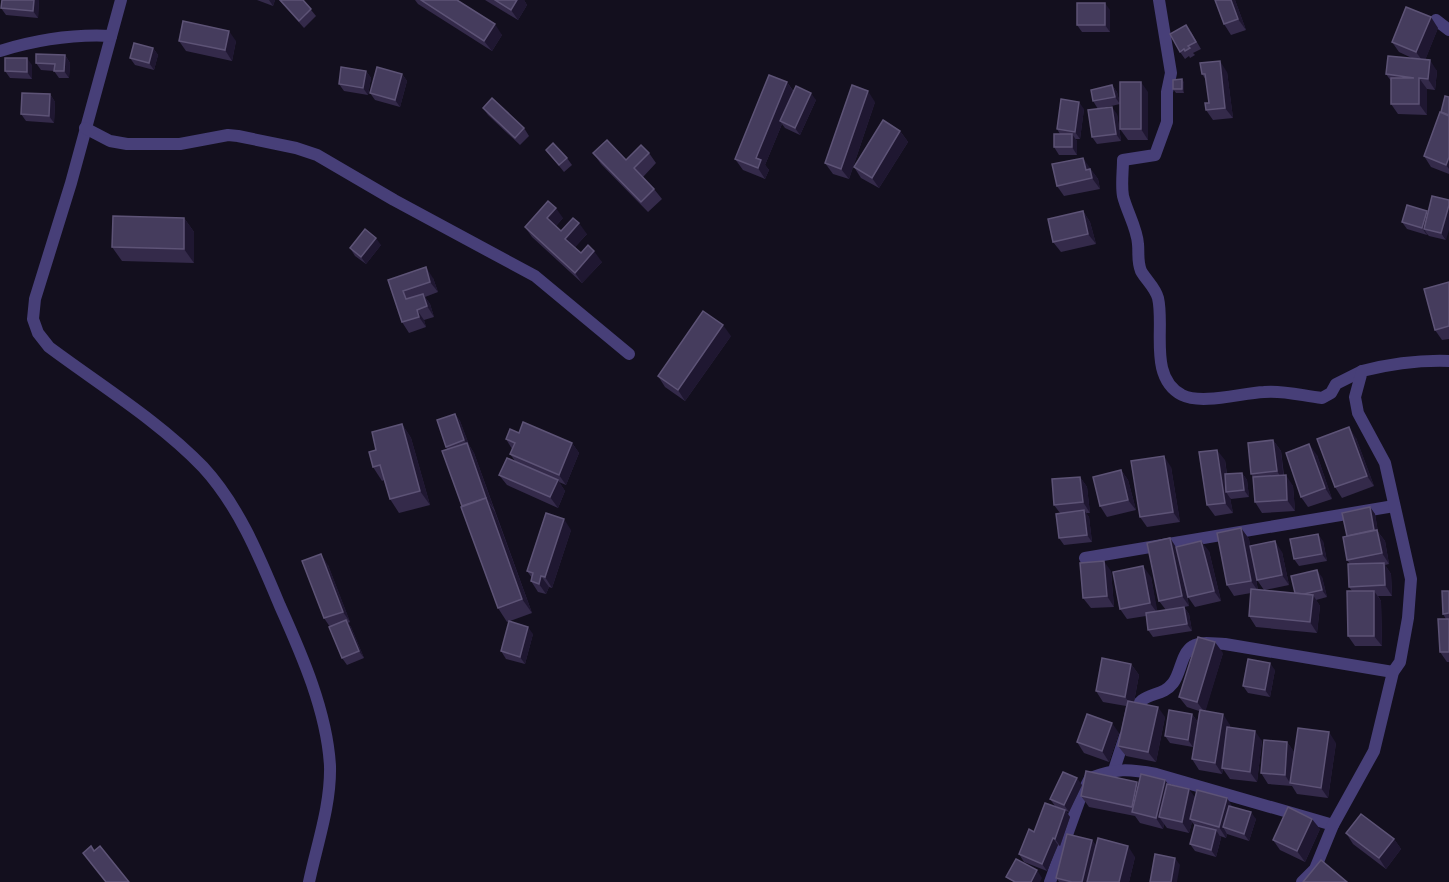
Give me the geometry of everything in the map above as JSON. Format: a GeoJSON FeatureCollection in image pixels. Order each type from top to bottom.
{"type":"FeatureCollection","features":[{"type":"Feature","properties":{"kind":"street"},"geometry":{"type":"LineString","coordinates":[[121,0],[71,183],[35,299],[33,320],[38,333],[49,347],[136,410],[204,468],[229,500],[253,545],[307,670],[321,711],[330,764],[330,789],[309,882]]}},
{"type":"Feature","properties":{"kind":"street"},"geometry":{"type":"LineString","coordinates":[[1159,0],[1171,73],[1167,92],[1167,122],[1155,155],[1123,160],[1122,194],[1138,243],[1141,270],[1157,294],[1161,309],[1160,359],[1170,386],[1183,395],[1198,398],[1265,391],[1322,398],[1331,393],[1336,384],[1362,371],[1380,366],[1433,361],[1449,362]]}},
{"type":"Feature","properties":{"kind":"street"},"geometry":{"type":"LineString","coordinates":[[1436,20],[1449,30]]}},
{"type":"Feature","properties":{"kind":"street"},"geometry":{"type":"LineString","coordinates":[[0,51],[81,34],[111,36]]}},
{"type":"Feature","properties":{"kind":"street"},"geometry":{"type":"LineString","coordinates":[[86,128],[110,141],[127,144],[180,144],[221,136],[238,136],[296,148],[317,155],[394,200],[535,276],[629,354]]}},
{"type":"Feature","properties":{"kind":"street"},"geometry":{"type":"LineString","coordinates":[[1302,882],[1315,869],[1333,825],[1374,751],[1393,672],[1400,662],[1408,618],[1411,579],[1385,463],[1358,413],[1355,397],[1362,371]]}},
{"type":"Feature","properties":{"kind":"street"},"geometry":{"type":"LineString","coordinates":[[1085,558],[1394,506]]}},
{"type":"Feature","properties":{"kind":"street"},"geometry":{"type":"LineString","coordinates":[[1114,770],[1136,706],[1140,700],[1173,684],[1190,648],[1197,644],[1225,644],[1393,672]]}},
{"type":"Feature","properties":{"kind":"street"},"geometry":{"type":"LineString","coordinates":[[1050,882],[1081,796],[1090,778],[1114,770],[1132,769],[1156,774],[1333,825]]}},
{"type":"Feature","properties":{"kind":"building"},"geometry":{"type":"Polygon","coordinates":[[[2,0],[34,0],[33,11],[1,8],[2,0]]]}},
{"type":"Feature","properties":{"kind":"building"},"geometry":{"type":"Polygon","coordinates":[[[280,0],[303,0],[311,9],[299,21],[280,0]]]}},
{"type":"Feature","properties":{"kind":"building"},"geometry":{"type":"Polygon","coordinates":[[[421,0],[457,0],[495,24],[484,41],[421,0]]]}},
{"type":"Feature","properties":{"kind":"building"},"geometry":{"type":"Polygon","coordinates":[[[495,0],[517,0],[511,10],[495,0]]]}},
{"type":"Feature","properties":{"kind":"building"},"geometry":{"type":"Polygon","coordinates":[[[1215,0],[1231,0],[1238,19],[1224,24],[1215,0]]]}},
{"type":"Feature","properties":{"kind":"building"},"geometry":{"type":"Polygon","coordinates":[[[1077,3],[1105,3],[1105,25],[1077,25],[1077,3]]]}},
{"type":"Feature","properties":{"kind":"building"},"geometry":{"type":"Polygon","coordinates":[[[1406,7],[1431,17],[1416,52],[1392,42],[1406,7]]]}},
{"type":"Feature","properties":{"kind":"building"},"geometry":{"type":"Polygon","coordinates":[[[183,21],[229,31],[225,50],[179,41],[183,21]]]}},
{"type":"Feature","properties":{"kind":"building"},"geometry":{"type":"Polygon","coordinates":[[[1186,25],[1196,42],[1188,46],[1190,48],[1180,52],[1170,34],[1186,25]]]}},
{"type":"Feature","properties":{"kind":"building"},"geometry":{"type":"Polygon","coordinates":[[[134,43],[153,48],[149,63],[130,58],[134,43]]]}},
{"type":"Feature","properties":{"kind":"building"},"geometry":{"type":"Polygon","coordinates":[[[36,54],[65,55],[64,71],[54,71],[55,64],[36,63],[36,54]]]}},
{"type":"Feature","properties":{"kind":"building"},"geometry":{"type":"Polygon","coordinates":[[[1388,56],[1430,60],[1428,79],[1419,78],[1419,104],[1391,104],[1391,78],[1414,78],[1386,74],[1388,56]]]}},
{"type":"Feature","properties":{"kind":"building"},"geometry":{"type":"Polygon","coordinates":[[[5,58],[27,58],[27,72],[5,71],[5,58]]]}},
{"type":"Feature","properties":{"kind":"building"},"geometry":{"type":"Polygon","coordinates":[[[1220,61],[1225,108],[1206,110],[1205,103],[1209,103],[1205,74],[1202,74],[1200,63],[1220,61]]]}},
{"type":"Feature","properties":{"kind":"building"},"geometry":{"type":"Polygon","coordinates":[[[341,67],[366,71],[363,88],[339,84],[341,67]]]}},
{"type":"Feature","properties":{"kind":"building"},"geometry":{"type":"Polygon","coordinates":[[[377,67],[402,74],[395,100],[370,93],[377,67]]]}},
{"type":"Feature","properties":{"kind":"building"},"geometry":{"type":"Polygon","coordinates":[[[769,75],[787,82],[756,158],[761,160],[758,168],[735,159],[769,75]]]}},
{"type":"Feature","properties":{"kind":"building"},"geometry":{"type":"Polygon","coordinates":[[[1182,79],[1182,89],[1173,89],[1173,80],[1182,79]]]}},
{"type":"Feature","properties":{"kind":"building"},"geometry":{"type":"Polygon","coordinates":[[[1120,82],[1141,82],[1141,129],[1120,129],[1120,82]]]}},
{"type":"Feature","properties":{"kind":"building"},"geometry":{"type":"Polygon","coordinates":[[[852,85],[868,91],[841,169],[825,163],[852,85]]]}},
{"type":"Feature","properties":{"kind":"building"},"geometry":{"type":"Polygon","coordinates":[[[1112,85],[1115,97],[1093,101],[1091,90],[1112,85]]]}},
{"type":"Feature","properties":{"kind":"building"},"geometry":{"type":"Polygon","coordinates":[[[796,86],[811,93],[795,128],[780,121],[796,86]]]}},
{"type":"Feature","properties":{"kind":"building"},"geometry":{"type":"Polygon","coordinates":[[[22,93],[50,94],[49,116],[21,114],[22,93]]]}},
{"type":"Feature","properties":{"kind":"building"},"geometry":{"type":"Polygon","coordinates":[[[1445,96],[1449,97],[1449,115],[1441,112],[1445,96]]]}},
{"type":"Feature","properties":{"kind":"building"},"geometry":{"type":"Polygon","coordinates":[[[492,98],[524,128],[515,138],[483,108],[492,98]]]}},
{"type":"Feature","properties":{"kind":"building"},"geometry":{"type":"Polygon","coordinates":[[[1061,99],[1079,102],[1075,132],[1057,129],[1061,99]]]}},
{"type":"Feature","properties":{"kind":"building"},"geometry":{"type":"Polygon","coordinates":[[[1112,107],[1116,134],[1092,137],[1088,110],[1112,107]]]}},
{"type":"Feature","properties":{"kind":"building"},"geometry":{"type":"Polygon","coordinates":[[[1440,112],[1449,116],[1449,157],[1446,165],[1424,156],[1440,112]]]}},
{"type":"Feature","properties":{"kind":"building"},"geometry":{"type":"Polygon","coordinates":[[[883,120],[900,131],[872,178],[854,167],[883,120]]]}},
{"type":"Feature","properties":{"kind":"building"},"geometry":{"type":"Polygon","coordinates":[[[1054,134],[1072,134],[1072,147],[1054,147],[1054,134]]]}},
{"type":"Feature","properties":{"kind":"building"},"geometry":{"type":"Polygon","coordinates":[[[607,140],[626,160],[641,145],[649,153],[634,168],[654,189],[641,202],[593,153],[607,140]]]}},
{"type":"Feature","properties":{"kind":"building"},"geometry":{"type":"Polygon","coordinates":[[[553,143],[567,158],[559,165],[546,150],[553,143]]]}},
{"type":"Feature","properties":{"kind":"building"},"geometry":{"type":"Polygon","coordinates":[[[1083,158],[1086,170],[1090,169],[1092,178],[1057,186],[1052,164],[1083,158]]]}},
{"type":"Feature","properties":{"kind":"building"},"geometry":{"type":"Polygon","coordinates":[[[1432,196],[1449,200],[1441,233],[1424,229],[1432,196]]]}},
{"type":"Feature","properties":{"kind":"building"},"geometry":{"type":"Polygon","coordinates":[[[548,201],[556,208],[547,218],[561,231],[573,218],[579,223],[565,239],[581,253],[588,245],[594,251],[575,273],[525,227],[548,201]]]}},
{"type":"Feature","properties":{"kind":"building"},"geometry":{"type":"Polygon","coordinates":[[[1407,205],[1427,211],[1422,228],[1402,222],[1407,205]]]}},
{"type":"Feature","properties":{"kind":"building"},"geometry":{"type":"Polygon","coordinates":[[[1083,211],[1088,234],[1053,242],[1048,219],[1083,211]]]}},
{"type":"Feature","properties":{"kind":"building"},"geometry":{"type":"Polygon","coordinates":[[[113,216],[184,218],[184,249],[112,247],[113,216]]]}},
{"type":"Feature","properties":{"kind":"building"},"geometry":{"type":"Polygon","coordinates":[[[365,229],[376,238],[361,257],[350,248],[365,229]]]}},
{"type":"Feature","properties":{"kind":"building"},"geometry":{"type":"Polygon","coordinates":[[[426,267],[430,282],[403,291],[406,299],[423,294],[427,306],[417,310],[419,317],[402,322],[388,280],[426,267]]]}},
{"type":"Feature","properties":{"kind":"building"},"geometry":{"type":"Polygon","coordinates":[[[1449,282],[1449,326],[1435,330],[1424,289],[1449,282]]]}},
{"type":"Feature","properties":{"kind":"building"},"geometry":{"type":"Polygon","coordinates":[[[703,311],[723,325],[678,390],[658,376],[703,311]]]}},
{"type":"Feature","properties":{"kind":"building"},"geometry":{"type":"Polygon","coordinates":[[[455,414],[464,440],[446,447],[437,420],[455,414]]]}},
{"type":"Feature","properties":{"kind":"building"},"geometry":{"type":"Polygon","coordinates":[[[523,422],[572,443],[559,475],[510,454],[515,443],[506,439],[510,429],[519,433],[523,422]]]}},
{"type":"Feature","properties":{"kind":"building"},"geometry":{"type":"Polygon","coordinates":[[[402,424],[420,491],[390,499],[380,465],[373,467],[369,452],[376,450],[372,432],[402,424]]]}},
{"type":"Feature","properties":{"kind":"building"},"geometry":{"type":"Polygon","coordinates":[[[1349,427],[1367,476],[1335,487],[1317,439],[1349,427]]]}},
{"type":"Feature","properties":{"kind":"building"},"geometry":{"type":"Polygon","coordinates":[[[1273,440],[1277,471],[1251,474],[1248,443],[1273,440]]]}},
{"type":"Feature","properties":{"kind":"building"},"geometry":{"type":"Polygon","coordinates":[[[467,443],[486,498],[462,506],[442,451],[467,443]]]}},
{"type":"Feature","properties":{"kind":"building"},"geometry":{"type":"Polygon","coordinates":[[[1309,444],[1325,488],[1301,497],[1286,453],[1309,444]]]}},
{"type":"Feature","properties":{"kind":"building"},"geometry":{"type":"Polygon","coordinates":[[[1217,450],[1225,503],[1207,505],[1199,452],[1217,450]]]}},
{"type":"Feature","properties":{"kind":"building"},"geometry":{"type":"Polygon","coordinates":[[[1164,456],[1173,512],[1140,517],[1131,461],[1164,456]]]}},
{"type":"Feature","properties":{"kind":"building"},"geometry":{"type":"Polygon","coordinates":[[[507,458],[558,480],[550,497],[499,475],[507,458]]]}},
{"type":"Feature","properties":{"kind":"building"},"geometry":{"type":"Polygon","coordinates":[[[1121,470],[1128,500],[1100,506],[1093,477],[1121,470]]]}},
{"type":"Feature","properties":{"kind":"building"},"geometry":{"type":"Polygon","coordinates":[[[1242,473],[1244,490],[1226,492],[1225,474],[1242,473]]]}},
{"type":"Feature","properties":{"kind":"building"},"geometry":{"type":"Polygon","coordinates":[[[1286,475],[1287,500],[1255,502],[1253,477],[1286,475]]]}},
{"type":"Feature","properties":{"kind":"building"},"geometry":{"type":"Polygon","coordinates":[[[1080,477],[1083,502],[1054,505],[1052,479],[1080,477]]]}},
{"type":"Feature","properties":{"kind":"building"},"geometry":{"type":"Polygon","coordinates":[[[486,498],[522,599],[498,608],[461,507],[486,498]]]}},
{"type":"Feature","properties":{"kind":"building"},"geometry":{"type":"Polygon","coordinates":[[[1370,507],[1374,530],[1347,536],[1342,513],[1370,507]]]}},
{"type":"Feature","properties":{"kind":"building"},"geometry":{"type":"Polygon","coordinates":[[[1084,510],[1087,535],[1059,538],[1056,514],[1084,510]]]}},
{"type":"Feature","properties":{"kind":"building"},"geometry":{"type":"Polygon","coordinates":[[[546,513],[564,519],[545,577],[541,576],[539,584],[531,581],[533,573],[527,571],[546,513]]]}},
{"type":"Feature","properties":{"kind":"building"},"geometry":{"type":"Polygon","coordinates":[[[1241,528],[1251,581],[1227,585],[1217,533],[1241,528]]]}},
{"type":"Feature","properties":{"kind":"building"},"geometry":{"type":"Polygon","coordinates":[[[1377,530],[1382,553],[1347,560],[1343,537],[1377,530]]]}},
{"type":"Feature","properties":{"kind":"building"},"geometry":{"type":"Polygon","coordinates":[[[1318,534],[1322,554],[1294,559],[1290,539],[1318,534]]]}},
{"type":"Feature","properties":{"kind":"building"},"geometry":{"type":"Polygon","coordinates":[[[1170,538],[1182,596],[1159,601],[1147,543],[1170,538]]]}},
{"type":"Feature","properties":{"kind":"building"},"geometry":{"type":"Polygon","coordinates":[[[1201,541],[1214,591],[1188,597],[1176,547],[1201,541]]]}},
{"type":"Feature","properties":{"kind":"building"},"geometry":{"type":"Polygon","coordinates":[[[1275,541],[1282,575],[1257,580],[1250,546],[1275,541]]]}},
{"type":"Feature","properties":{"kind":"building"},"geometry":{"type":"Polygon","coordinates":[[[321,554],[343,612],[324,618],[302,561],[321,554]]]}},
{"type":"Feature","properties":{"kind":"building"},"geometry":{"type":"Polygon","coordinates":[[[1104,561],[1107,596],[1083,598],[1080,563],[1104,561]]]}},
{"type":"Feature","properties":{"kind":"building"},"geometry":{"type":"Polygon","coordinates":[[[1384,563],[1385,585],[1349,587],[1348,564],[1384,563]]]}},
{"type":"Feature","properties":{"kind":"building"},"geometry":{"type":"Polygon","coordinates":[[[1143,566],[1150,603],[1120,609],[1113,572],[1143,566]]]}},
{"type":"Feature","properties":{"kind":"building"},"geometry":{"type":"Polygon","coordinates":[[[1317,570],[1322,590],[1304,594],[1295,593],[1291,576],[1317,570]]]}},
{"type":"Feature","properties":{"kind":"building"},"geometry":{"type":"Polygon","coordinates":[[[1251,589],[1313,595],[1310,622],[1249,616],[1251,589]]]}},
{"type":"Feature","properties":{"kind":"building"},"geometry":{"type":"Polygon","coordinates":[[[1347,591],[1374,591],[1374,636],[1348,636],[1347,591]]]}},
{"type":"Feature","properties":{"kind":"building"},"geometry":{"type":"Polygon","coordinates":[[[1442,591],[1449,591],[1449,613],[1443,614],[1442,591]]]}},
{"type":"Feature","properties":{"kind":"building"},"geometry":{"type":"Polygon","coordinates":[[[1184,607],[1187,624],[1148,630],[1146,613],[1184,607]]]}},
{"type":"Feature","properties":{"kind":"building"},"geometry":{"type":"Polygon","coordinates":[[[1438,619],[1449,619],[1449,652],[1440,652],[1438,619]]]}},
{"type":"Feature","properties":{"kind":"building"},"geometry":{"type":"Polygon","coordinates":[[[346,620],[359,651],[342,658],[329,627],[346,620]]]}},
{"type":"Feature","properties":{"kind":"building"},"geometry":{"type":"Polygon","coordinates":[[[509,621],[528,627],[520,657],[501,651],[509,621]]]}},
{"type":"Feature","properties":{"kind":"building"},"geometry":{"type":"Polygon","coordinates":[[[1198,637],[1215,642],[1197,702],[1179,697],[1198,637]]]}},
{"type":"Feature","properties":{"kind":"building"},"geometry":{"type":"Polygon","coordinates":[[[1102,658],[1131,664],[1125,697],[1096,691],[1102,658]]]}},
{"type":"Feature","properties":{"kind":"building"},"geometry":{"type":"Polygon","coordinates":[[[1248,659],[1270,663],[1265,690],[1243,686],[1248,659]]]}},
{"type":"Feature","properties":{"kind":"building"},"geometry":{"type":"Polygon","coordinates":[[[1128,701],[1158,707],[1148,752],[1118,746],[1128,701]]]}},
{"type":"Feature","properties":{"kind":"building"},"geometry":{"type":"Polygon","coordinates":[[[1169,710],[1192,714],[1188,740],[1165,736],[1169,710]]]}},
{"type":"Feature","properties":{"kind":"building"},"geometry":{"type":"Polygon","coordinates":[[[1200,710],[1223,714],[1215,763],[1192,759],[1200,710]]]}},
{"type":"Feature","properties":{"kind":"building"},"geometry":{"type":"Polygon","coordinates":[[[1087,714],[1112,723],[1102,751],[1077,742],[1087,714]]]}},
{"type":"Feature","properties":{"kind":"building"},"geometry":{"type":"Polygon","coordinates":[[[1227,727],[1255,731],[1250,772],[1222,768],[1227,727]]]}},
{"type":"Feature","properties":{"kind":"building"},"geometry":{"type":"Polygon","coordinates":[[[1298,728],[1329,732],[1321,788],[1290,783],[1298,728]]]}},
{"type":"Feature","properties":{"kind":"building"},"geometry":{"type":"Polygon","coordinates":[[[1264,740],[1287,742],[1285,775],[1261,773],[1264,740]]]}},
{"type":"Feature","properties":{"kind":"building"},"geometry":{"type":"Polygon","coordinates":[[[1086,771],[1137,782],[1132,807],[1081,796],[1086,771]]]}},
{"type":"Feature","properties":{"kind":"building"},"geometry":{"type":"Polygon","coordinates":[[[1063,772],[1077,778],[1064,805],[1050,799],[1063,772]]]}},
{"type":"Feature","properties":{"kind":"building"},"geometry":{"type":"Polygon","coordinates":[[[1141,774],[1165,780],[1156,818],[1132,812],[1141,774]]]}},
{"type":"Feature","properties":{"kind":"building"},"geometry":{"type":"Polygon","coordinates":[[[1167,784],[1189,789],[1182,822],[1159,817],[1167,784]]]}},
{"type":"Feature","properties":{"kind":"building"},"geometry":{"type":"Polygon","coordinates":[[[1197,790],[1227,798],[1219,827],[1190,819],[1197,790]]]}},
{"type":"Feature","properties":{"kind":"building"},"geometry":{"type":"Polygon","coordinates":[[[1045,803],[1065,810],[1055,839],[1053,838],[1042,864],[1019,854],[1029,829],[1034,832],[1045,803]]]}},
{"type":"Feature","properties":{"kind":"building"},"geometry":{"type":"Polygon","coordinates":[[[1229,806],[1251,812],[1244,834],[1223,827],[1229,806]]]}},
{"type":"Feature","properties":{"kind":"building"},"geometry":{"type":"Polygon","coordinates":[[[1288,807],[1312,819],[1297,851],[1273,840],[1288,807]]]}},
{"type":"Feature","properties":{"kind":"building"},"geometry":{"type":"Polygon","coordinates":[[[1361,814],[1394,839],[1379,858],[1346,833],[1361,814]]]}},
{"type":"Feature","properties":{"kind":"building"},"geometry":{"type":"Polygon","coordinates":[[[1195,825],[1216,830],[1211,850],[1190,844],[1195,825]]]}},
{"type":"Feature","properties":{"kind":"building"},"geometry":{"type":"Polygon","coordinates":[[[1067,834],[1092,840],[1082,882],[1056,878],[1067,834]]]}},
{"type":"Feature","properties":{"kind":"building"},"geometry":{"type":"Polygon","coordinates":[[[1098,838],[1128,846],[1119,882],[1087,882],[1098,838]]]}},
{"type":"Feature","properties":{"kind":"building"},"geometry":{"type":"Polygon","coordinates":[[[91,846],[94,851],[100,846],[129,882],[106,882],[83,853],[91,846]]]}},
{"type":"Feature","properties":{"kind":"building"},"geometry":{"type":"Polygon","coordinates":[[[1155,854],[1175,858],[1171,882],[1150,882],[1155,854]]]}},
{"type":"Feature","properties":{"kind":"building"},"geometry":{"type":"Polygon","coordinates":[[[1016,859],[1037,870],[1031,882],[1015,882],[1006,877],[1016,859]]]}},
{"type":"Feature","properties":{"kind":"building"},"geometry":{"type":"Polygon","coordinates":[[[1321,860],[1347,882],[1303,882],[1321,860]]]}}]}
